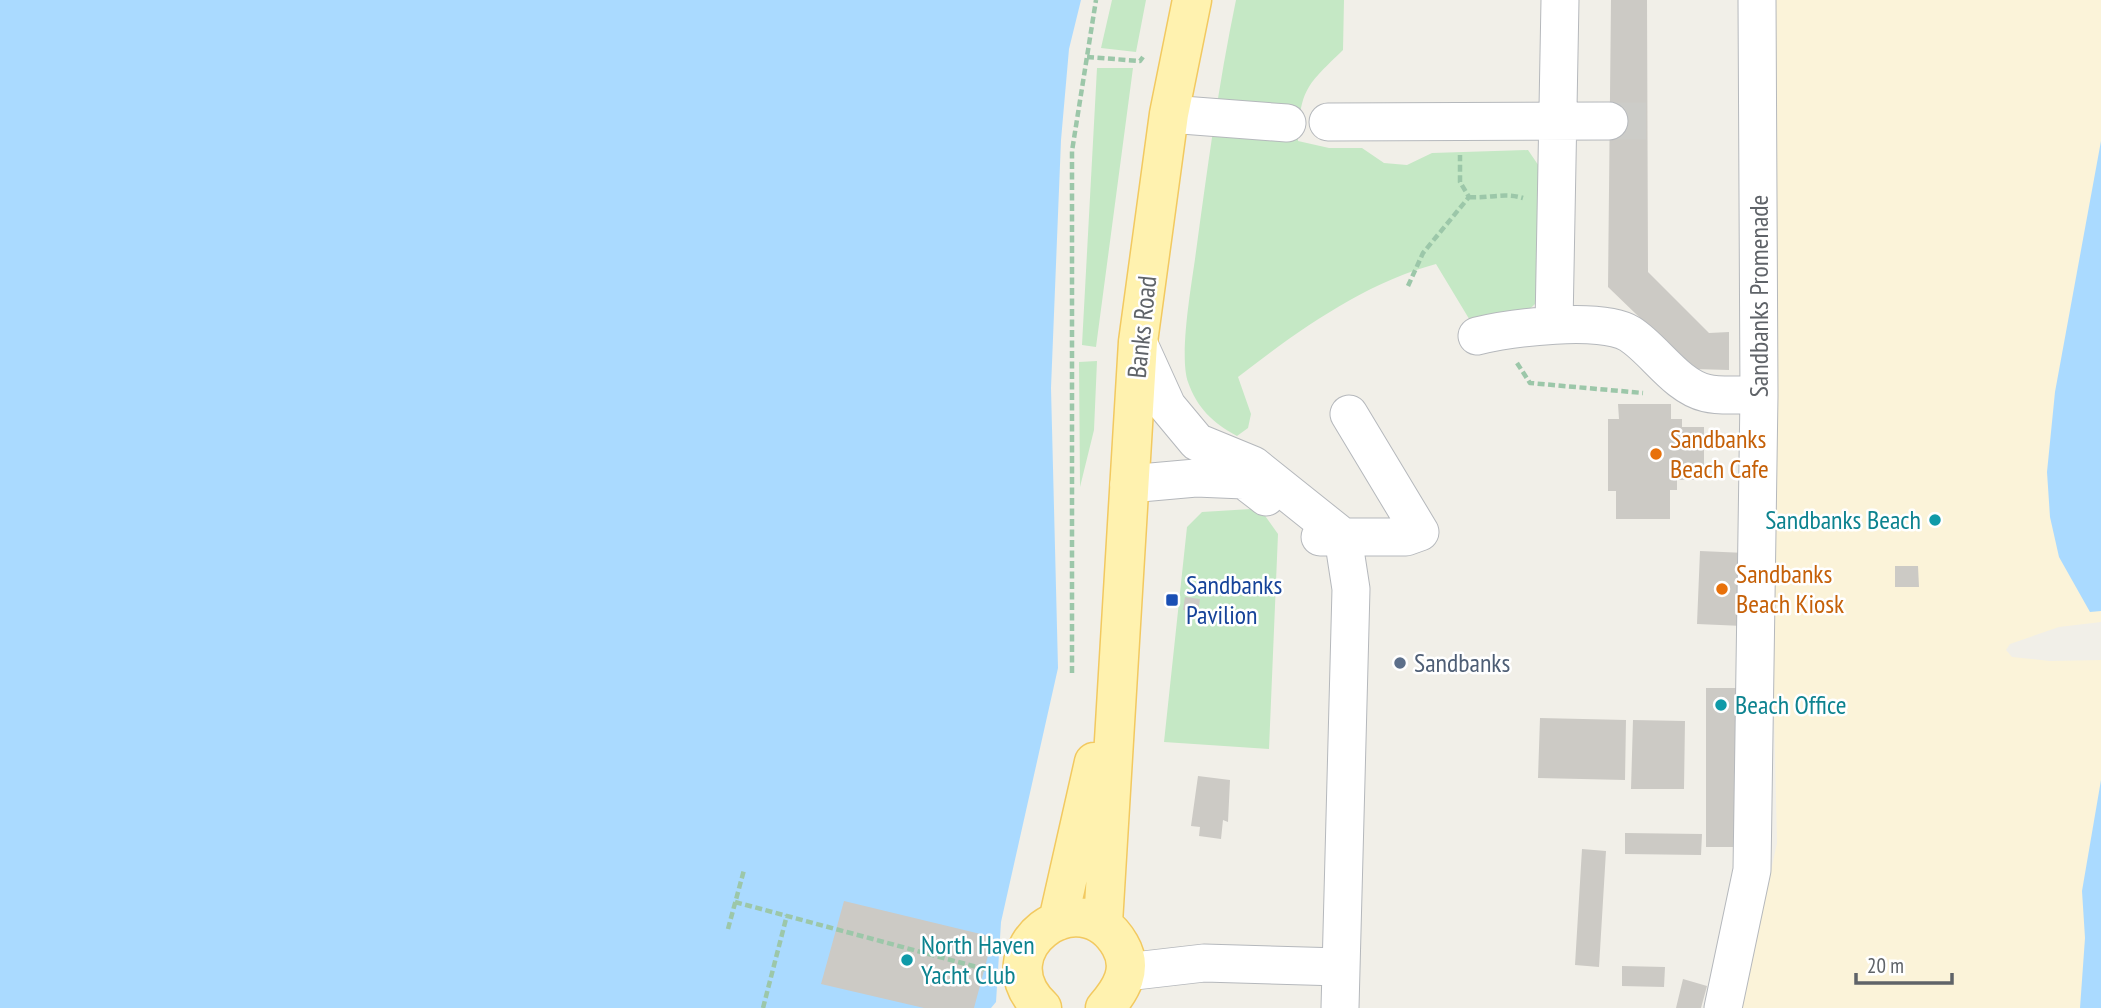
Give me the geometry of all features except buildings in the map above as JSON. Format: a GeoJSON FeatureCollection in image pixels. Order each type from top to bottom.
{"type":"FeatureCollection","features":[{"type":"Feature","properties":{"kind":"main road","name":"Banks Road"},"geometry":{"type":"LineString","coordinates":[[1103,923],[1138,342],[1169,114],[1192,0]]}},
{"type":"Feature","properties":{"kind":"main road","name":"Banks Road"},"geometry":{"type":"LineString","coordinates":[[1058,920],[1120,656]]}},
{"type":"Feature","properties":{"kind":"main road"},"geometry":{"type":"LineString","coordinates":[[1042,1008],[1025,985],[1022,968],[1026,950],[1038,932],[1058,920],[1080,917],[1103,923],[1124,951],[1126,972],[1120,991],[1105,1008]]}},
{"type":"Feature","properties":{"kind":"street"},"geometry":{"type":"LineString","coordinates":[[1554,325],[1560,0]]}},
{"type":"Feature","properties":{"kind":"street","name":"Sandbanks Promenade"},"geometry":{"type":"LineString","coordinates":[[1723,1008],[1752,870],[1759,395],[1757,0]]}},
{"type":"Feature","properties":{"kind":"street"},"geometry":{"type":"LineString","coordinates":[[1169,114],[1287,123]]}},
{"type":"Feature","properties":{"kind":"street"},"geometry":{"type":"LineString","coordinates":[[1328,122],[1609,121]]}},
{"type":"Feature","properties":{"kind":"street"},"geometry":{"type":"LineString","coordinates":[[1486,334],[1554,325],[1608,327],[1629,334],[1689,385],[1705,393],[1759,395]]}},
{"type":"Feature","properties":{"kind":"street"},"geometry":{"type":"LineString","coordinates":[[1138,342],[1167,406],[1197,442],[1253,464],[1343,537],[1351,589],[1340,1008]]}},
{"type":"Feature","properties":{"kind":"street"},"geometry":{"type":"LineString","coordinates":[[1129,484],[1196,478],[1244,480],[1272,501],[1293,530],[1312,538],[1406,537],[1420,532],[1349,414]]}},
{"type":"Feature","properties":{"kind":"street"},"geometry":{"type":"LineString","coordinates":[[1126,972],[1204,963],[1340,967]]}},
{"type":"Feature","properties":{"kind":"path"},"geometry":{"type":"LineString","coordinates":[[1072,673],[1072,150],[1096,0]]}},
{"type":"Feature","properties":{"kind":"path"},"geometry":{"type":"LineString","coordinates":[[1087,57],[1140,61]]}},
{"type":"Feature","properties":{"kind":"path"},"geometry":{"type":"LineString","coordinates":[[1461,123],[1460,182],[1469,197]]}},
{"type":"Feature","properties":{"kind":"path"},"geometry":{"type":"LineString","coordinates":[[1469,197],[1482,199],[1504,194],[1524,198],[1557,199]]}},
{"type":"Feature","properties":{"kind":"path"},"geometry":{"type":"LineString","coordinates":[[1408,286],[1423,253],[1469,197]]}},
{"type":"Feature","properties":{"kind":"path"},"geometry":{"type":"LineString","coordinates":[[1486,334],[1530,383],[1638,393],[1662,392],[1689,385]]}},
{"type":"Feature","properties":{"kind":"path"},"geometry":{"type":"LineString","coordinates":[[728,929],[744,870]]}},
{"type":"Feature","properties":{"kind":"path"},"geometry":{"type":"LineString","coordinates":[[735,902],[998,972]]}},
{"type":"Feature","properties":{"kind":"path"},"geometry":{"type":"LineString","coordinates":[[762,1008],[787,915]]}},
{"type":"Feature","properties":{"kind":"green space"},"geometry":{"type":"Polygon","coordinates":[[[1112,0],[1146,0],[1136,52],[1101,48],[1112,0]]]}},
{"type":"Feature","properties":{"kind":"green space"},"geometry":{"type":"Polygon","coordinates":[[[1236,0],[1344,0],[1343,50],[1313,80],[1308,89],[1301,110],[1298,141],[1329,148],[1362,148],[1384,163],[1407,165],[1432,153],[1528,150],[1545,175],[1548,292],[1519,319],[1474,327],[1436,264],[1383,283],[1307,326],[1238,377],[1251,414],[1248,428],[1237,436],[1213,420],[1196,400],[1188,382],[1185,356],[1189,304],[1208,161],[1236,0]]]}},
{"type":"Feature","properties":{"kind":"green space"},"geometry":{"type":"Polygon","coordinates":[[[1097,68],[1133,68],[1096,347],[1082,345],[1097,68]]]}},
{"type":"Feature","properties":{"kind":"green space"},"geometry":{"type":"Polygon","coordinates":[[[1097,361],[1094,430],[1080,487],[1079,362],[1097,361]]]}},
{"type":"Feature","properties":{"kind":"green space"},"geometry":{"type":"Polygon","coordinates":[[[1251,509],[1263,513],[1278,534],[1269,749],[1164,742],[1187,527],[1202,512],[1251,509]]]}},
{"type":"Feature","properties":{"kind":"sand","name":"Sandbanks Beach"},"geometry":{"type":"Polygon","coordinates":[[[1758,0],[2101,0],[2101,622],[2059,627],[2010,644],[2006,650],[2012,657],[2050,661],[2101,660],[2101,1008],[1741,1008],[1777,843],[1758,0]]]}},
{"type":"Feature","properties":{"kind":"water"},"geometry":{"type":"Polygon","coordinates":[[[0,0],[1081,0],[1069,49],[1061,140],[1051,388],[1058,668],[1001,922],[996,1002],[991,1008],[0,1008],[0,0]]]}},
{"type":"Feature","properties":{"kind":"water"},"geometry":{"type":"Polygon","coordinates":[[[2101,141],[2101,611],[2090,612],[2059,557],[2050,517],[2047,472],[2055,392],[2101,141]]]}},
{"type":"Feature","properties":{"kind":"water"},"geometry":{"type":"Polygon","coordinates":[[[2101,780],[2101,1008],[2080,1008],[2085,938],[2082,891],[2101,780]]]}},
{"type":"Feature","properties":{"kind":"tunnel"},"geometry":{"type":"LineString","coordinates":[[1609,121],[1648,121]]}},
{"type":"Feature","properties":{"kind":"place","name":"Sandbanks Beach Cafe"},"geometry":{"type":"Point","coordinates":[1656,454]}},
{"type":"Feature","properties":{"kind":"place","name":"Sandbanks Beach"},"geometry":{"type":"Point","coordinates":[1935,520]}},
{"type":"Feature","properties":{"kind":"place","name":"Sandbanks Beach Kiosk"},"geometry":{"type":"Point","coordinates":[1722,589]}},
{"type":"Feature","properties":{"kind":"place","name":"Sandbanks Pavilion"},"geometry":{"type":"Point","coordinates":[1172,600]}},
{"type":"Feature","properties":{"kind":"place","name":"Sandbanks"},"geometry":{"type":"Point","coordinates":[1400,663]}},
{"type":"Feature","properties":{"kind":"place","name":"Beach Office"},"geometry":{"type":"Point","coordinates":[1721,705]}},
{"type":"Feature","properties":{"kind":"place","name":"North Haven Yacht Club"},"geometry":{"type":"Point","coordinates":[907,960]}}]}
